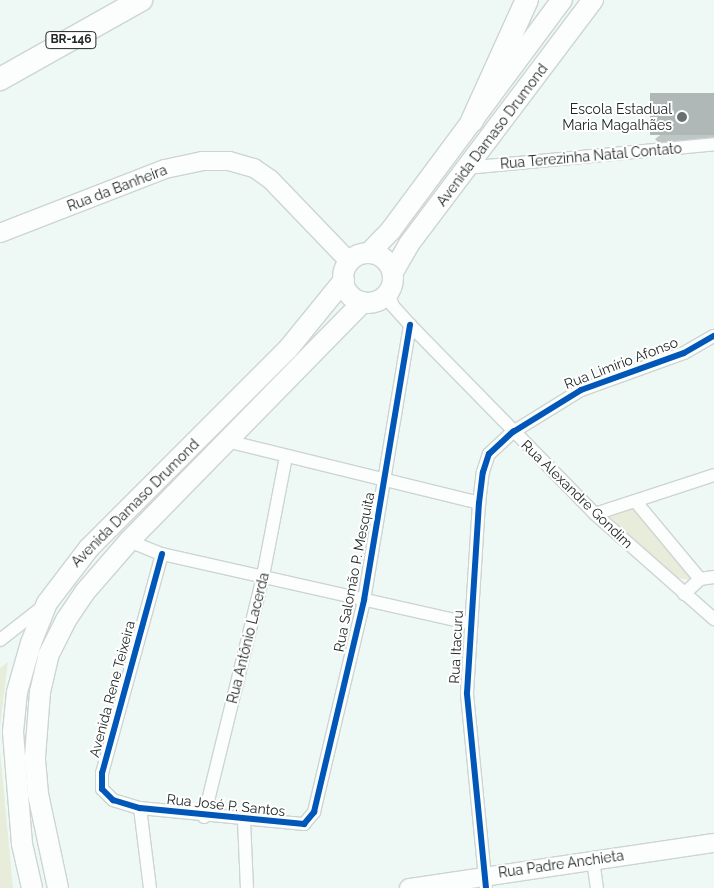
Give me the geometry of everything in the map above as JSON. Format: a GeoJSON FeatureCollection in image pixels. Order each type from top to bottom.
{"type":"FeatureCollection","features":[{"type":"Feature","properties":{"kind":"highway","name":"BR-146"},"geometry":{"type":"LineString","coordinates":[[0,79],[141,0]]}},
{"type":"Feature","properties":{"kind":"highway"},"geometry":{"type":"LineString","coordinates":[[472,120],[526,0]]}},
{"type":"Feature","properties":{"kind":"main road","name":"Avenida Damaso Drumond"},"geometry":{"type":"LineString","coordinates":[[369,253],[391,230],[562,0]]}},
{"type":"Feature","properties":{"kind":"main road","name":"Avenida Damaso Drumond"},"geometry":{"type":"LineString","coordinates":[[393,272],[409,244],[593,0]]}},
{"type":"Feature","properties":{"kind":"main road"},"geometry":{"type":"LineString","coordinates":[[369,253],[386,261],[393,272],[388,293],[377,301],[363,302],[348,292],[344,280],[350,261],[369,253]]}},
{"type":"Feature","properties":{"kind":"main road","name":"Avenida Damaso Drumond"},"geometry":{"type":"LineString","coordinates":[[32,888],[22,844],[13,732],[17,692],[47,603],[89,548],[288,349],[344,280]]}},
{"type":"Feature","properties":{"kind":"main road","name":"Avenida Damaso Drumond"},"geometry":{"type":"LineString","coordinates":[[58,888],[37,785],[35,757],[40,692],[48,656],[66,620],[84,593],[130,541],[363,302]]}},
{"type":"Feature","properties":{"kind":"street","name":"Rua Terezinha Natal Contato"},"geometry":{"type":"LineString","coordinates":[[467,168],[714,144]]}},
{"type":"Feature","properties":{"kind":"street","name":"Rua da Banheira"},"geometry":{"type":"LineString","coordinates":[[0,233],[165,169],[202,161],[230,161],[254,168],[270,179],[350,261]]}},
{"type":"Feature","properties":{"kind":"street","name":"Rua Alexandre Gondim"},"geometry":{"type":"LineString","coordinates":[[388,293],[393,306],[512,432],[595,514],[714,619]]}},
{"type":"Feature","properties":{"kind":"street","name":"Rua Salomão P. Mesquita"},"geometry":{"type":"LineString","coordinates":[[309,821],[364,600],[410,325]]}},
{"type":"Feature","properties":{"kind":"street","name":"Rua Limírio Afonso"},"geometry":{"type":"LineString","coordinates":[[512,432],[580,390],[684,353],[714,336]]}},
{"type":"Feature","properties":{"kind":"street","name":"Rua Itacuru"},"geometry":{"type":"LineString","coordinates":[[486,881],[466,693],[469,623],[483,472],[490,454],[512,432]]}},
{"type":"Feature","properties":{"kind":"street"},"geometry":{"type":"LineString","coordinates":[[227,441],[479,503]]}},
{"type":"Feature","properties":{"kind":"street","name":"Rua Antônio Lacerda"},"geometry":{"type":"LineString","coordinates":[[204,817],[263,576],[286,457]]}},
{"type":"Feature","properties":{"kind":"street"},"geometry":{"type":"LineString","coordinates":[[595,514],[714,476]]}},
{"type":"Feature","properties":{"kind":"street"},"geometry":{"type":"LineString","coordinates":[[636,502],[700,579]]}},
{"type":"Feature","properties":{"kind":"street"},"geometry":{"type":"LineString","coordinates":[[130,541],[162,554],[469,623]]}},
{"type":"Feature","properties":{"kind":"street","name":"Avenida Rene Teixeira"},"geometry":{"type":"LineString","coordinates":[[140,808],[113,800],[102,789],[102,773],[162,554]]}},
{"type":"Feature","properties":{"kind":"street"},"geometry":{"type":"LineString","coordinates":[[684,594],[700,579],[714,578]]}},
{"type":"Feature","properties":{"kind":"street"},"geometry":{"type":"LineString","coordinates":[[0,640],[47,603]]}},
{"type":"Feature","properties":{"kind":"street"},"geometry":{"type":"LineString","coordinates":[[140,808],[150,888]]}},
{"type":"Feature","properties":{"kind":"street","name":"Rua José P. Santos"},"geometry":{"type":"LineString","coordinates":[[140,808],[204,817],[297,825],[309,821]]}},
{"type":"Feature","properties":{"kind":"street"},"geometry":{"type":"LineString","coordinates":[[244,820],[247,888]]}},
{"type":"Feature","properties":{"kind":"street","name":"Rua Padre Anchieta"},"geometry":{"type":"LineString","coordinates":[[409,888],[486,881],[594,860],[714,843]]}},
{"type":"Feature","properties":{"kind":"street"},"geometry":{"type":"LineString","coordinates":[[594,860],[596,888]]}},
{"type":"Feature","properties":{"kind":"green space"},"geometry":{"type":"Polygon","coordinates":[[[634,508],[689,573],[691,580],[676,578],[610,517],[634,508]]]}},
{"type":"Feature","properties":{"kind":"green space"},"geometry":{"type":"Polygon","coordinates":[[[8,662],[0,727],[0,668],[8,662]]]}},
{"type":"Feature","properties":{"kind":"green space"},"geometry":{"type":"Polygon","coordinates":[[[0,751],[13,888],[0,888],[0,751]]]}},
{"type":"Feature","properties":{"kind":"building","name":"Escola Estadual Maria Magalhães"},"geometry":{"type":"Polygon","coordinates":[[[650,93],[714,93],[714,135],[650,135],[650,93]]]}},
{"type":"Feature","properties":{"kind":"cycle path"},"geometry":{"type":"LineString","coordinates":[[162,554],[102,773],[102,789],[113,800],[140,808],[304,824],[314,812],[364,600],[410,325]]}},
{"type":"Feature","properties":{"kind":"cycle path"},"geometry":{"type":"LineString","coordinates":[[486,888],[467,693],[479,503],[483,472],[489,454],[513,432],[581,390],[684,353],[714,336]]}},
{"type":"Feature","properties":{"kind":"place","name":"Escola Estadual Maria Magalhães"},"geometry":{"type":"Point","coordinates":[682,117]}}]}
